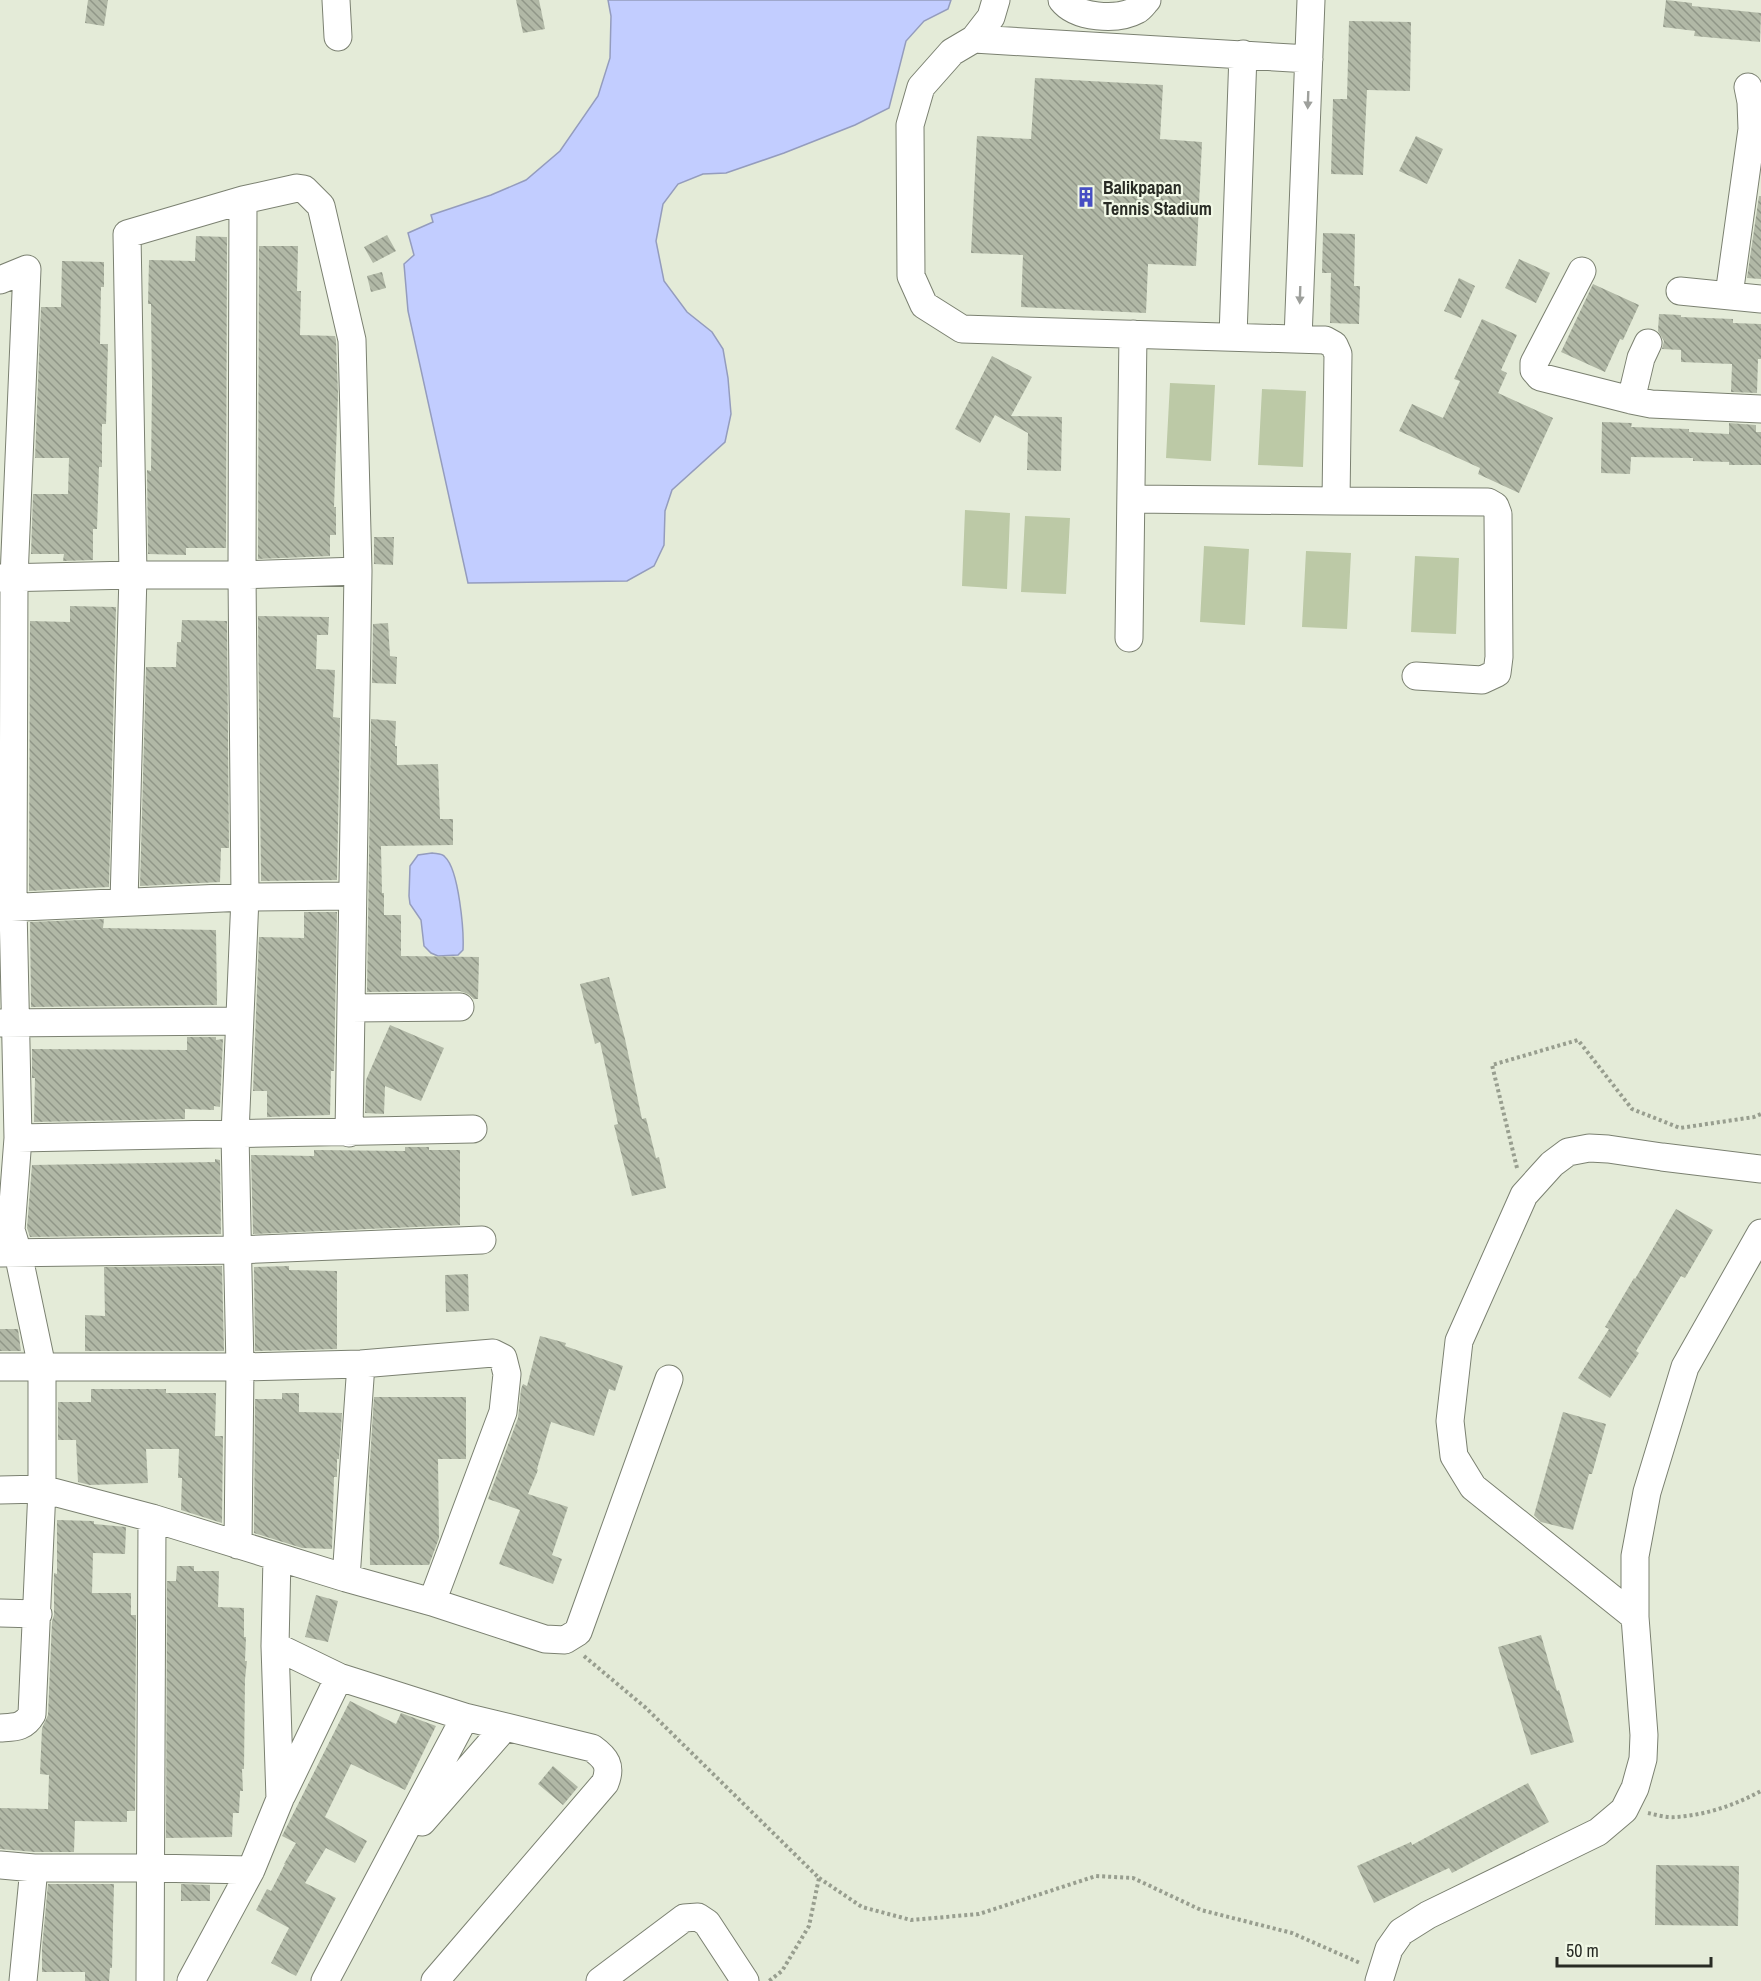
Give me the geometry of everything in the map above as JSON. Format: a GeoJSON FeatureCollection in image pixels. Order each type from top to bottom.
{"type":"FeatureCollection","features":[{"type":"Feature","properties":{"kind":"street"},"geometry":{"type":"LineString","coordinates":[[336,0],[338,37]]}},
{"type":"Feature","properties":{"kind":"street"},"geometry":{"type":"LineString","coordinates":[[996,0],[991,17],[974,39],[952,52],[921,87],[910,125],[911,276],[924,305],[962,329],[1325,340],[1334,345],[1338,354],[1336,501]]}},
{"type":"Feature","properties":{"kind":"street"},"geometry":{"type":"LineString","coordinates":[[1062,0],[1066,5],[1083,13],[1110,18],[1137,10],[1147,0]]}},
{"type":"Feature","properties":{"kind":"street"},"geometry":{"type":"LineString","coordinates":[[1298,339],[1310,59],[1310,0],[1323,0]]}},
{"type":"Feature","properties":{"kind":"street"},"geometry":{"type":"LineString","coordinates":[[974,39],[1310,59]]}},
{"type":"Feature","properties":{"kind":"street"},"geometry":{"type":"LineString","coordinates":[[1233,336],[1243,54]]}},
{"type":"Feature","properties":{"kind":"street"},"geometry":{"type":"LineString","coordinates":[[1729,295],[1752,129],[1748,87]]}},
{"type":"Feature","properties":{"kind":"street"},"geometry":{"type":"LineString","coordinates":[[124,902],[133,575],[127,234],[243,200],[297,188],[304,189],[321,206],[352,340],[358,571],[349,1133]]}},
{"type":"Feature","properties":{"kind":"street"},"geometry":{"type":"LineString","coordinates":[[238,1545],[240,1367],[235,1134],[245,897],[242,575],[243,200]]}},
{"type":"Feature","properties":{"kind":"street"},"geometry":{"type":"LineString","coordinates":[[0,280],[27,269],[7,578],[7,1023],[18,1138],[7,1239],[42,1367],[42,1489],[32,1714],[21,1727],[0,1728]]}},
{"type":"Feature","properties":{"kind":"street"},"geometry":{"type":"LineString","coordinates":[[1582,271],[1534,363],[1534,370],[1540,377],[1651,404],[1761,409]]}},
{"type":"Feature","properties":{"kind":"street"},"geometry":{"type":"LineString","coordinates":[[1680,291],[1761,299]]}},
{"type":"Feature","properties":{"kind":"street"},"geometry":{"type":"LineString","coordinates":[[1129,638],[1133,334]]}},
{"type":"Feature","properties":{"kind":"street"},"geometry":{"type":"LineString","coordinates":[[1631,400],[1641,358],[1648,343]]}},
{"type":"Feature","properties":{"kind":"street"},"geometry":{"type":"LineString","coordinates":[[1131,499],[1488,502],[1495,506],[1499,521],[1497,674],[1482,680],[1416,676]]}},
{"type":"Feature","properties":{"kind":"street"},"geometry":{"type":"LineString","coordinates":[[7,578],[358,571]]}},
{"type":"Feature","properties":{"kind":"street"},"geometry":{"type":"LineString","coordinates":[[7,908],[245,897],[352,896]]}},
{"type":"Feature","properties":{"kind":"street"},"geometry":{"type":"LineString","coordinates":[[351,1008],[460,1007]]}},
{"type":"Feature","properties":{"kind":"street"},"geometry":{"type":"LineString","coordinates":[[7,1023],[239,1021]]}},
{"type":"Feature","properties":{"kind":"street"},"geometry":{"type":"LineString","coordinates":[[18,1138],[473,1130]]}},
{"type":"Feature","properties":{"kind":"street"},"geometry":{"type":"LineString","coordinates":[[1635,1617],[1473,1487],[1454,1456],[1450,1421],[1459,1341],[1524,1195],[1552,1164],[1568,1152],[1589,1148],[1761,1169]]}},
{"type":"Feature","properties":{"kind":"street"},"geometry":{"type":"LineString","coordinates":[[1380,1976],[1389,1949],[1401,1932],[1428,1915],[1598,1832],[1624,1810],[1635,1788],[1643,1759],[1644,1736],[1635,1617],[1635,1556],[1647,1492],[1685,1367],[1761,1233]]}},
{"type":"Feature","properties":{"kind":"street"},"geometry":{"type":"LineString","coordinates":[[7,1239],[238,1250],[482,1240]]}},
{"type":"Feature","properties":{"kind":"street"},"geometry":{"type":"LineString","coordinates":[[0,1367],[240,1367],[361,1364],[493,1353],[503,1358],[507,1374],[503,1412],[432,1602]]}},
{"type":"Feature","properties":{"kind":"street"},"geometry":{"type":"LineString","coordinates":[[346,1578],[361,1364]]}},
{"type":"Feature","properties":{"kind":"street"},"geometry":{"type":"LineString","coordinates":[[0,1490],[42,1489],[152,1518],[432,1602],[545,1639],[565,1640],[578,1632],[669,1379]]}},
{"type":"Feature","properties":{"kind":"street"},"geometry":{"type":"LineString","coordinates":[[150,1981],[152,1518]]}},
{"type":"Feature","properties":{"kind":"street"},"geometry":{"type":"LineString","coordinates":[[277,1557],[275,1647],[280,1799]]}},
{"type":"Feature","properties":{"kind":"street"},"geometry":{"type":"LineString","coordinates":[[0,1613],[38,1614]]}},
{"type":"Feature","properties":{"kind":"street"},"geometry":{"type":"LineString","coordinates":[[275,1647],[339,1677],[504,1728],[592,1748],[608,1763],[609,1775],[605,1783],[435,1981]]}},
{"type":"Feature","properties":{"kind":"street"},"geometry":{"type":"LineString","coordinates":[[191,1981],[250,1870],[280,1799],[339,1677]]}},
{"type":"Feature","properties":{"kind":"street"},"geometry":{"type":"LineString","coordinates":[[325,1981],[465,1717]]}},
{"type":"Feature","properties":{"kind":"street"},"geometry":{"type":"LineString","coordinates":[[392,1855],[504,1728]]}},
{"type":"Feature","properties":{"kind":"street"},"geometry":{"type":"LineString","coordinates":[[0,1865],[34,1868],[250,1870]]}},
{"type":"Feature","properties":{"kind":"street"},"geometry":{"type":"LineString","coordinates":[[23,1981],[34,1868]]}},
{"type":"Feature","properties":{"kind":"street"},"geometry":{"type":"LineString","coordinates":[[600,1981],[684,1918],[698,1917],[707,1923],[745,1981]]}},
{"type":"Feature","properties":{"kind":"path"},"geometry":{"type":"LineString","coordinates":[[1524,1195],[1492,1065],[1578,1040],[1632,1109],[1680,1128],[1761,1114]]}},
{"type":"Feature","properties":{"kind":"path"},"geometry":{"type":"LineString","coordinates":[[565,1640],[646,1708],[819,1878],[862,1907],[911,1920],[979,1914],[1096,1876],[1133,1878],[1201,1910],[1292,1933],[1380,1976]]}},
{"type":"Feature","properties":{"kind":"path"},"geometry":{"type":"LineString","coordinates":[[1624,1810],[1674,1817],[1710,1813],[1761,1791]]}},
{"type":"Feature","properties":{"kind":"path"},"geometry":{"type":"LineString","coordinates":[[769,1981],[782,1971],[809,1926],[819,1878]]}},
{"type":"Feature","properties":{"kind":"green space"},"geometry":{"type":"Polygon","coordinates":[[[1170,383],[1215,385],[1211,461],[1166,458],[1170,383]]]}},
{"type":"Feature","properties":{"kind":"green space"},"geometry":{"type":"Polygon","coordinates":[[[1262,389],[1306,391],[1303,467],[1258,465],[1262,389]]]}},
{"type":"Feature","properties":{"kind":"green space"},"geometry":{"type":"Polygon","coordinates":[[[965,510],[1010,513],[1007,589],[962,586],[965,510]]]}},
{"type":"Feature","properties":{"kind":"green space"},"geometry":{"type":"Polygon","coordinates":[[[1025,516],[1070,518],[1066,594],[1021,592],[1025,516]]]}},
{"type":"Feature","properties":{"kind":"green space"},"geometry":{"type":"Polygon","coordinates":[[[1204,546],[1249,549],[1245,625],[1200,622],[1204,546]]]}},
{"type":"Feature","properties":{"kind":"green space"},"geometry":{"type":"Polygon","coordinates":[[[1306,551],[1351,553],[1347,629],[1302,627],[1306,551]]]}},
{"type":"Feature","properties":{"kind":"green space"},"geometry":{"type":"Polygon","coordinates":[[[1415,556],[1459,558],[1456,634],[1411,632],[1415,556]]]}},
{"type":"Feature","properties":{"kind":"water"},"geometry":{"type":"Polygon","coordinates":[[[608,0],[951,0],[948,9],[924,21],[906,41],[889,108],[855,125],[784,153],[726,173],[703,174],[678,184],[663,204],[656,241],[664,281],[687,312],[712,332],[723,349],[731,414],[725,442],[672,490],[665,511],[664,545],[654,566],[627,581],[468,583],[408,311],[404,264],[414,255],[408,233],[433,222],[431,215],[491,195],[526,180],[560,151],[598,96],[610,58],[611,16],[608,0]]]}},
{"type":"Feature","properties":{"kind":"water"},"geometry":{"type":"Polygon","coordinates":[[[432,853],[444,856],[454,874],[463,929],[463,950],[458,955],[438,956],[424,946],[421,920],[410,904],[410,866],[418,855],[432,853]]]}},
{"type":"Feature","properties":{"kind":"building"},"geometry":{"type":"Polygon","coordinates":[[[88,0],[108,0],[104,26],[85,23],[88,0]]]}},
{"type":"Feature","properties":{"kind":"building"},"geometry":{"type":"Polygon","coordinates":[[[516,0],[539,0],[545,29],[523,33],[516,0]]]}},
{"type":"Feature","properties":{"kind":"building"},"geometry":{"type":"Polygon","coordinates":[[[1666,0],[1692,3],[1692,6],[1761,13],[1760,42],[1694,36],[1695,31],[1663,27],[1666,0]]]}},
{"type":"Feature","properties":{"kind":"building"},"geometry":{"type":"Polygon","coordinates":[[[1349,21],[1411,22],[1410,91],[1367,90],[1363,175],[1331,174],[1333,99],[1347,99],[1349,21]]]}},
{"type":"Feature","properties":{"kind":"building","name":"Balikpapan Tennis Stadium"},"geometry":{"type":"Polygon","coordinates":[[[1035,78],[1163,85],[1160,139],[1202,142],[1196,266],[1148,264],[1146,313],[1021,307],[1023,255],[971,253],[977,136],[1031,139],[1035,78]]]}},
{"type":"Feature","properties":{"kind":"building"},"geometry":{"type":"Polygon","coordinates":[[[1416,136],[1443,149],[1427,184],[1399,171],[1416,136]]]}},
{"type":"Feature","properties":{"kind":"building"},"geometry":{"type":"Polygon","coordinates":[[[1759,196],[1761,196],[1761,279],[1747,278],[1759,196]]]}},
{"type":"Feature","properties":{"kind":"building"},"geometry":{"type":"Polygon","coordinates":[[[1323,233],[1355,234],[1354,286],[1360,286],[1359,324],[1330,323],[1331,273],[1322,273],[1323,233]]]}},
{"type":"Feature","properties":{"kind":"building"},"geometry":{"type":"Polygon","coordinates":[[[387,235],[396,251],[373,263],[364,247],[387,235]]]}},
{"type":"Feature","properties":{"kind":"building"},"geometry":{"type":"Polygon","coordinates":[[[196,236],[227,237],[226,548],[186,548],[186,555],[148,554],[147,470],[151,471],[152,385],[151,304],[148,304],[149,260],[195,261],[196,236]]]}},
{"type":"Feature","properties":{"kind":"building"},"geometry":{"type":"Polygon","coordinates":[[[259,246],[298,246],[297,291],[301,291],[300,335],[335,336],[336,340],[338,394],[334,507],[336,507],[336,535],[330,535],[330,556],[258,559],[259,246]]]}},
{"type":"Feature","properties":{"kind":"building"},"geometry":{"type":"Polygon","coordinates":[[[1519,259],[1550,273],[1536,303],[1505,288],[1519,259]]]}},
{"type":"Feature","properties":{"kind":"building"},"geometry":{"type":"Polygon","coordinates":[[[62,261],[104,262],[100,344],[108,344],[106,424],[102,424],[102,467],[99,467],[97,529],[93,529],[93,560],[63,561],[64,554],[31,554],[33,494],[68,494],[69,458],[35,458],[41,307],[61,307],[62,261]]]}},
{"type":"Feature","properties":{"kind":"building"},"geometry":{"type":"Polygon","coordinates":[[[382,272],[386,288],[371,292],[367,276],[382,272]]]}},
{"type":"Feature","properties":{"kind":"building"},"geometry":{"type":"Polygon","coordinates":[[[1459,278],[1475,286],[1461,318],[1444,311],[1459,278]]]}},
{"type":"Feature","properties":{"kind":"building"},"geometry":{"type":"Polygon","coordinates":[[[1593,284],[1639,305],[1605,372],[1561,352],[1593,284]]]}},
{"type":"Feature","properties":{"kind":"building"},"geometry":{"type":"Polygon","coordinates":[[[1659,314],[1733,319],[1733,323],[1761,324],[1761,359],[1758,359],[1757,393],[1731,392],[1732,364],[1681,362],[1681,350],[1662,349],[1664,341],[1658,331],[1659,314]]]}},
{"type":"Feature","properties":{"kind":"building"},"geometry":{"type":"Polygon","coordinates":[[[1482,319],[1517,335],[1501,370],[1507,373],[1498,393],[1553,418],[1519,493],[1478,474],[1480,468],[1399,431],[1412,404],[1443,418],[1460,381],[1454,379],[1482,319]]]}},
{"type":"Feature","properties":{"kind":"building"},"geometry":{"type":"Polygon","coordinates":[[[992,356],[1032,377],[1011,416],[1062,417],[1061,471],[1027,470],[1028,433],[995,415],[980,443],[955,429],[992,356]]]}},
{"type":"Feature","properties":{"kind":"building"},"geometry":{"type":"Polygon","coordinates":[[[1602,422],[1632,423],[1631,427],[1689,429],[1689,432],[1729,434],[1729,423],[1756,425],[1756,432],[1761,432],[1761,465],[1729,465],[1729,462],[1693,461],[1693,458],[1631,457],[1630,474],[1601,473],[1602,422]]]}},
{"type":"Feature","properties":{"kind":"building"},"geometry":{"type":"Polygon","coordinates":[[[374,537],[394,537],[393,565],[374,564],[374,537]]]}},
{"type":"Feature","properties":{"kind":"building"},"geometry":{"type":"Polygon","coordinates":[[[70,606],[116,607],[109,887],[29,891],[30,621],[70,622],[70,606]]]}},
{"type":"Feature","properties":{"kind":"building"},"geometry":{"type":"Polygon","coordinates":[[[258,616],[329,617],[328,635],[317,635],[316,669],[335,670],[333,717],[340,718],[337,880],[261,881],[258,616]]]}},
{"type":"Feature","properties":{"kind":"building"},"geometry":{"type":"Polygon","coordinates":[[[182,620],[227,621],[229,848],[221,848],[220,882],[140,886],[146,667],[176,667],[177,642],[181,642],[182,620]]]}},
{"type":"Feature","properties":{"kind":"building"},"geometry":{"type":"Polygon","coordinates":[[[388,623],[390,656],[397,657],[396,684],[372,683],[373,624],[388,623]]]}},
{"type":"Feature","properties":{"kind":"building"},"geometry":{"type":"Polygon","coordinates":[[[371,719],[396,721],[397,765],[438,764],[440,819],[453,819],[453,845],[381,846],[384,915],[401,915],[401,956],[479,957],[478,999],[460,991],[367,992],[371,719]]]}},
{"type":"Feature","properties":{"kind":"building"},"geometry":{"type":"Polygon","coordinates":[[[304,912],[337,912],[334,1071],[331,1071],[330,1115],[267,1117],[267,1091],[253,1091],[259,937],[304,938],[304,912]]]}},
{"type":"Feature","properties":{"kind":"building"},"geometry":{"type":"Polygon","coordinates":[[[104,919],[103,928],[216,930],[217,1005],[31,1007],[30,922],[104,919]]]}},
{"type":"Feature","properties":{"kind":"building"},"geometry":{"type":"Polygon","coordinates":[[[609,977],[642,1119],[646,1118],[666,1188],[632,1196],[614,1125],[618,1124],[600,1042],[595,1044],[580,984],[609,977]]]}},
{"type":"Feature","properties":{"kind":"building"},"geometry":{"type":"Polygon","coordinates":[[[390,1025],[444,1048],[421,1101],[385,1086],[384,1114],[365,1113],[366,1080],[390,1025]]]}},
{"type":"Feature","properties":{"kind":"building"},"geometry":{"type":"Polygon","coordinates":[[[187,1037],[223,1039],[220,1107],[214,1106],[214,1110],[185,1109],[185,1119],[34,1122],[35,1078],[32,1078],[32,1049],[187,1050],[187,1037]]]}},
{"type":"Feature","properties":{"kind":"building"},"geometry":{"type":"Polygon","coordinates":[[[405,1147],[460,1150],[460,1225],[253,1234],[251,1155],[314,1156],[314,1150],[405,1151],[405,1147]]]}},
{"type":"Feature","properties":{"kind":"building"},"geometry":{"type":"Polygon","coordinates":[[[215,1159],[220,1160],[221,1234],[30,1237],[27,1228],[32,1165],[215,1162],[215,1159]]]}},
{"type":"Feature","properties":{"kind":"building"},"geometry":{"type":"Polygon","coordinates":[[[1676,1209],[1713,1230],[1685,1278],[1681,1276],[1636,1351],[1639,1353],[1610,1398],[1578,1378],[1609,1329],[1605,1327],[1676,1209]]]}},
{"type":"Feature","properties":{"kind":"building"},"geometry":{"type":"Polygon","coordinates":[[[222,1266],[224,1351],[85,1351],[85,1315],[105,1316],[104,1267],[222,1266]]]}},
{"type":"Feature","properties":{"kind":"building"},"geometry":{"type":"Polygon","coordinates":[[[289,1266],[289,1270],[337,1271],[337,1349],[255,1351],[254,1267],[289,1266]]]}},
{"type":"Feature","properties":{"kind":"building"},"geometry":{"type":"Polygon","coordinates":[[[468,1274],[469,1311],[446,1312],[445,1275],[468,1274]]]}},
{"type":"Feature","properties":{"kind":"building"},"geometry":{"type":"Polygon","coordinates":[[[0,1329],[18,1329],[21,1351],[0,1351],[0,1329]]]}},
{"type":"Feature","properties":{"kind":"building"},"geometry":{"type":"Polygon","coordinates":[[[540,1336],[566,1343],[565,1346],[623,1366],[615,1391],[609,1389],[594,1436],[551,1422],[538,1470],[528,1494],[568,1507],[552,1555],[562,1559],[553,1584],[499,1564],[520,1510],[488,1499],[518,1418],[521,1389],[523,1384],[527,1386],[540,1336]]]}},
{"type":"Feature","properties":{"kind":"building"},"geometry":{"type":"Polygon","coordinates":[[[91,1389],[166,1389],[166,1393],[216,1393],[215,1436],[223,1436],[222,1523],[181,1510],[182,1478],[178,1478],[179,1449],[146,1449],[148,1483],[90,1485],[78,1482],[76,1440],[58,1440],[58,1402],[91,1402],[91,1389]]]}},
{"type":"Feature","properties":{"kind":"building"},"geometry":{"type":"Polygon","coordinates":[[[282,1393],[299,1393],[299,1412],[342,1413],[337,1477],[334,1477],[332,1549],[302,1548],[254,1533],[255,1399],[282,1399],[282,1393]]]}},
{"type":"Feature","properties":{"kind":"building"},"geometry":{"type":"Polygon","coordinates":[[[374,1397],[466,1397],[466,1459],[438,1459],[439,1538],[429,1565],[370,1565],[369,1476],[374,1397]]]}},
{"type":"Feature","properties":{"kind":"building"},"geometry":{"type":"Polygon","coordinates":[[[1563,1412],[1606,1424],[1573,1530],[1541,1522],[1534,1515],[1563,1412]]]}},
{"type":"Feature","properties":{"kind":"building"},"geometry":{"type":"Polygon","coordinates":[[[57,1520],[94,1521],[94,1524],[126,1527],[125,1554],[93,1553],[92,1593],[131,1593],[131,1615],[136,1615],[135,1811],[127,1811],[127,1822],[75,1821],[74,1852],[0,1849],[0,1808],[48,1809],[49,1775],[40,1774],[42,1728],[48,1715],[54,1573],[57,1574],[57,1520]]]}},
{"type":"Feature","properties":{"kind":"building"},"geometry":{"type":"Polygon","coordinates":[[[177,1566],[194,1566],[194,1571],[219,1571],[218,1607],[244,1608],[245,1661],[247,1661],[243,1791],[240,1791],[239,1813],[233,1813],[232,1837],[166,1838],[167,1581],[176,1581],[177,1566]]]}},
{"type":"Feature","properties":{"kind":"building"},"geometry":{"type":"Polygon","coordinates":[[[316,1595],[338,1601],[328,1642],[305,1637],[316,1595]]]}},
{"type":"Feature","properties":{"kind":"building"},"geometry":{"type":"Polygon","coordinates":[[[1541,1635],[1574,1742],[1531,1755],[1498,1647],[1541,1635]]]}},
{"type":"Feature","properties":{"kind":"building"},"geometry":{"type":"Polygon","coordinates":[[[350,1701],[396,1724],[401,1713],[436,1726],[405,1790],[351,1764],[325,1817],[367,1841],[355,1863],[326,1848],[305,1883],[336,1898],[296,1976],[271,1963],[289,1928],[256,1910],[267,1889],[271,1891],[296,1843],[282,1836],[350,1701]]]}},
{"type":"Feature","properties":{"kind":"building"},"geometry":{"type":"Polygon","coordinates":[[[553,1766],[578,1787],[563,1805],[538,1784],[553,1766]]]}},
{"type":"Feature","properties":{"kind":"building"},"geometry":{"type":"Polygon","coordinates":[[[1528,1783],[1549,1822],[1452,1873],[1449,1868],[1374,1903],[1357,1866],[1411,1842],[1412,1845],[1528,1783]]]}},
{"type":"Feature","properties":{"kind":"building"},"geometry":{"type":"Polygon","coordinates":[[[1656,1865],[1739,1866],[1738,1926],[1655,1925],[1656,1865]]]}},
{"type":"Feature","properties":{"kind":"building"},"geometry":{"type":"Polygon","coordinates":[[[48,1884],[114,1884],[112,1968],[110,1968],[109,1981],[85,1981],[85,1972],[42,1972],[48,1884]]]}},
{"type":"Feature","properties":{"kind":"building"},"geometry":{"type":"Polygon","coordinates":[[[181,1884],[210,1885],[210,1901],[181,1901],[181,1884]]]}},
{"type":"Feature","properties":{"kind":"place","name":"Balikpapan Tennis Stadium"},"geometry":{"type":"Point","coordinates":[1086,197]}}]}
